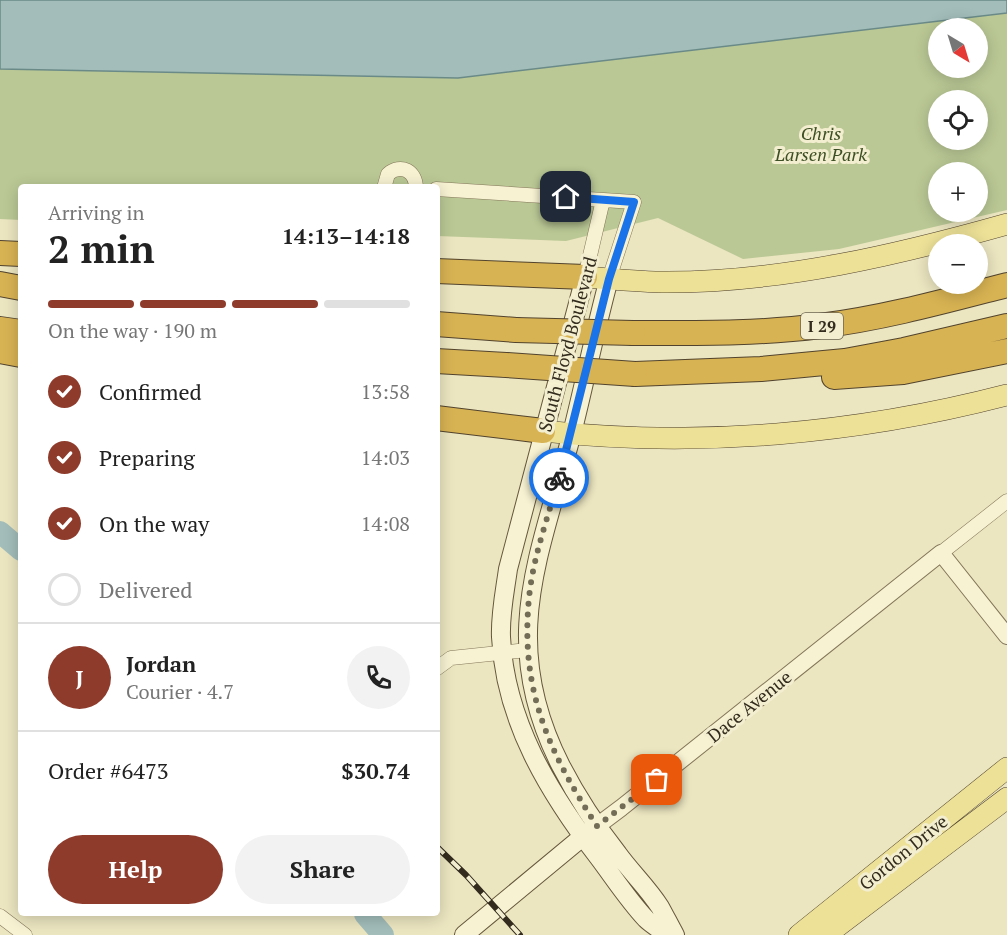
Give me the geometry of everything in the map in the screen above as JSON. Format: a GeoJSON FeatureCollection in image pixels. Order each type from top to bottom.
{"type":"FeatureCollection","features":[{"type":"Feature","properties":{"kind":"highway"},"geometry":{"type":"LineString","coordinates":[[0,253],[18,254]]}},
{"type":"Feature","properties":{"kind":"highway"},"geometry":{"type":"LineString","coordinates":[[440,271],[585,277]]}},
{"type":"Feature","properties":{"kind":"highway"},"geometry":{"type":"LineString","coordinates":[[0,284],[18,287]]}},
{"type":"Feature","properties":{"kind":"highway","name":"I 29"},"geometry":{"type":"LineString","coordinates":[[440,324],[516,330],[633,333],[737,332],[820,326],[897,313],[1007,285]]}},
{"type":"Feature","properties":{"kind":"highway","name":"I 29"},"geometry":{"type":"LineString","coordinates":[[440,361],[635,374],[761,369],[845,361],[1007,326]]}},
{"type":"Feature","properties":{"kind":"highway"},"geometry":{"type":"LineString","coordinates":[[0,329],[18,332]]}},
{"type":"Feature","properties":{"kind":"highway"},"geometry":{"type":"LineString","coordinates":[[0,351],[18,355]]}},
{"type":"Feature","properties":{"kind":"highway"},"geometry":{"type":"LineString","coordinates":[[761,369],[808,379],[903,372],[1007,351]]}},
{"type":"Feature","properties":{"kind":"highway"},"geometry":{"type":"LineString","coordinates":[[440,418],[543,431]]}},
{"type":"Feature","properties":{"kind":"main road"},"geometry":{"type":"LineString","coordinates":[[585,277],[679,281],[808,270],[944,242],[1007,224]]}},
{"type":"Feature","properties":{"kind":"main road","name":"South Floyd Boulevard"},"geometry":{"type":"LineString","coordinates":[[585,277],[508,569],[502,608],[502,653],[511,703],[526,742],[551,791],[659,905],[675,935]]}},
{"type":"Feature","properties":{"kind":"main road","name":"South Floyd Boulevard"},"geometry":{"type":"LineString","coordinates":[[609,279],[572,434],[537,557],[529,597],[528,650],[533,696],[544,729],[590,831],[647,920],[668,935]]}},
{"type":"Feature","properties":{"kind":"main road"},"geometry":{"type":"LineString","coordinates":[[543,431],[673,439],[794,433],[920,415],[1007,395]]}},
{"type":"Feature","properties":{"kind":"main road","name":"Gordon Drive"},"geometry":{"type":"LineString","coordinates":[[826,935],[862,896],[1007,768]]}},
{"type":"Feature","properties":{"kind":"main road","name":"Gordon Drive"},"geometry":{"type":"LineString","coordinates":[[799,935],[862,896],[1007,798]]}},
{"type":"Feature","properties":{"kind":"main road","name":"Dace Avenue"},"geometry":{"type":"LineString","coordinates":[[470,930],[590,831]]}},
{"type":"Feature","properties":{"kind":"street"},"geometry":{"type":"LineString","coordinates":[[385,184],[388,174],[402,169],[407,170],[414,177],[415,184]]}},
{"type":"Feature","properties":{"kind":"street"},"geometry":{"type":"LineString","coordinates":[[440,189],[603,200]]}},
{"type":"Feature","properties":{"kind":"street","name":"South Floyd Boulevard"},"geometry":{"type":"LineString","coordinates":[[585,277],[603,200],[634,202],[609,279]]}},
{"type":"Feature","properties":{"kind":"street","name":"Dace Avenue"},"geometry":{"type":"LineString","coordinates":[[590,831],[631,801],[1007,501]]}},
{"type":"Feature","properties":{"kind":"street"},"geometry":{"type":"LineString","coordinates":[[941,553],[1007,636]]}},
{"type":"Feature","properties":{"kind":"street"},"geometry":{"type":"LineString","coordinates":[[440,666],[451,658],[528,650]]}},
{"type":"Feature","properties":{"kind":"street"},"geometry":{"type":"LineString","coordinates":[[0,916],[25,935]]}},
{"type":"Feature","properties":{"kind":"green space","name":"Chris Larsen Park"},"geometry":{"type":"Polygon","coordinates":[[[1007,13],[1007,210],[988,214],[988,162],[928,162],[928,222],[955,222],[839,249],[743,259],[658,218],[566,241],[440,236],[440,184],[18,184],[18,220],[0,219],[0,69],[458,78],[928,22],[928,78],[988,78],[988,18],[965,18],[1007,13]]]}},
{"type":"Feature","properties":{"kind":"water"},"geometry":{"type":"Polygon","coordinates":[[[0,0],[1007,0],[1007,13],[965,18],[928,18],[928,22],[458,78],[0,69],[0,0]]]}},
{"type":"Feature","properties":{"kind":"waterway"},"geometry":{"type":"LineString","coordinates":[[0,532],[18,547]]}},
{"type":"Feature","properties":{"kind":"waterway"},"geometry":{"type":"LineString","coordinates":[[367,916],[383,935]]}},
{"type":"Feature","properties":{"kind":"railway"},"geometry":{"type":"LineString","coordinates":[[440,850],[520,935]]}},
{"type":"Feature","properties":{"kind":"way so far"},"geometry":{"type":"LineString","coordinates":[[559,478],[537,557],[529,597],[528,650],[533,696],[544,729],[561,765],[597,826],[657,780]]}},
{"type":"Feature","properties":{"kind":"route"},"geometry":{"type":"LineString","coordinates":[[559,478],[572,434],[609,279],[634,202],[566,197]]}}]}
